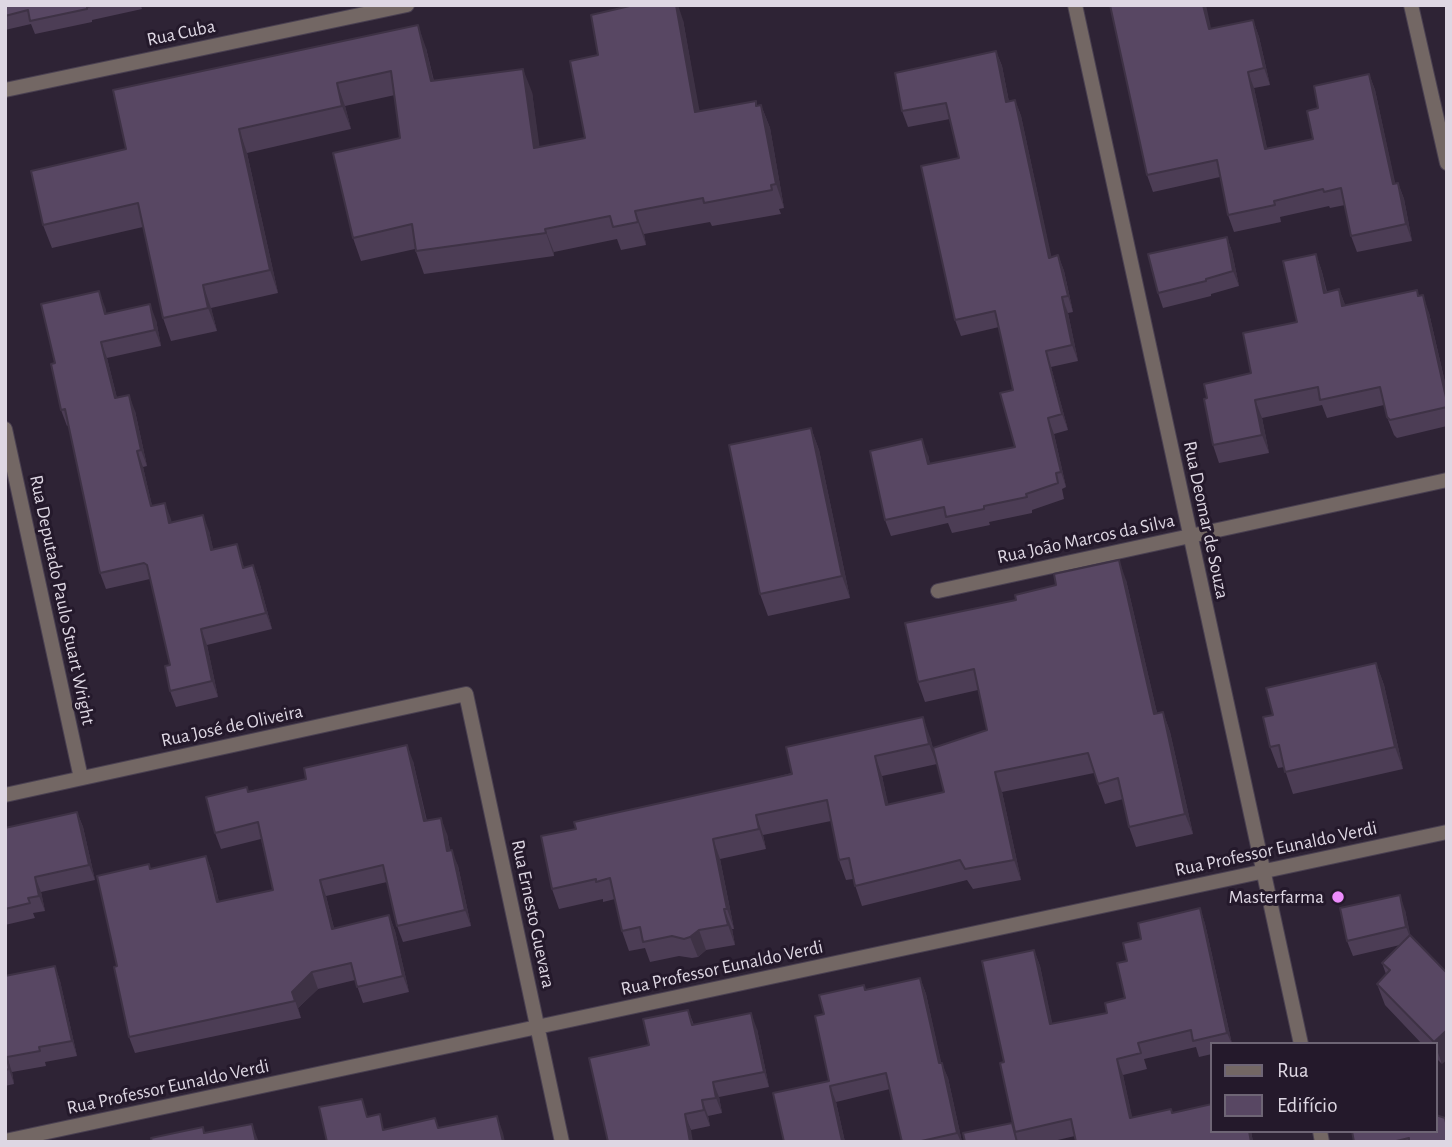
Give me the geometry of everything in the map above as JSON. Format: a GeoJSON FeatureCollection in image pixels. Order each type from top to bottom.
{"type":"FeatureCollection","features":[{"type":"Feature","properties":{"kind":"street","name":"Rua Cuba"},"geometry":{"type":"LineString","coordinates":[[5,90],[407,5]]}},
{"type":"Feature","properties":{"kind":"street","name":"Rua Deomar de Souza"},"geometry":{"type":"LineString","coordinates":[[1075,5],[1301,1042]]}},
{"type":"Feature","properties":{"kind":"street"},"geometry":{"type":"LineString","coordinates":[[1411,5],[1447,163]]}},
{"type":"Feature","properties":{"kind":"street","name":"Rua Deputado Paulo Stuart Wright"},"geometry":{"type":"LineString","coordinates":[[5,429],[81,778]]}},
{"type":"Feature","properties":{"kind":"street","name":"Rua João Marcos da Silva"},"geometry":{"type":"LineString","coordinates":[[938,591],[1447,480]]}},
{"type":"Feature","properties":{"kind":"street","name":"Rua José de Oliveira"},"geometry":{"type":"LineString","coordinates":[[5,795],[466,694]]}},
{"type":"Feature","properties":{"kind":"street","name":"Rua Ernesto Guevara"},"geometry":{"type":"LineString","coordinates":[[466,694],[562,1142]]}},
{"type":"Feature","properties":{"kind":"street","name":"Rua Professor Eunaldo Verdi"},"geometry":{"type":"LineString","coordinates":[[5,1142],[1447,832]]}},
{"type":"Feature","properties":{"kind":"building"},"geometry":{"type":"Polygon","coordinates":[[[5,5],[94,5],[87,9],[30,21],[28,10],[5,16],[5,5]]]}},
{"type":"Feature","properties":{"kind":"building"},"geometry":{"type":"Polygon","coordinates":[[[634,5],[676,5],[695,112],[756,101],[756,106],[761,105],[776,184],[771,185],[772,190],[704,203],[703,198],[635,211],[638,222],[613,227],[610,216],[545,229],[546,233],[416,251],[412,224],[353,238],[333,153],[400,138],[391,71],[337,83],[342,106],[239,129],[270,270],[203,285],[208,308],[163,318],[138,203],[43,225],[31,171],[126,149],[113,90],[418,25],[431,81],[523,69],[534,148],[585,138],[570,61],[598,55],[591,15],[634,5]]]}},
{"type":"Feature","properties":{"kind":"building"},"geometry":{"type":"Polygon","coordinates":[[[1110,5],[1203,5],[1209,29],[1253,20],[1264,68],[1248,72],[1265,149],[1313,139],[1307,111],[1318,108],[1314,86],[1369,74],[1393,184],[1398,183],[1406,224],[1351,236],[1341,188],[1324,192],[1323,189],[1274,201],[1275,205],[1228,215],[1217,160],[1147,175],[1110,5]]]}},
{"type":"Feature","properties":{"kind":"building"},"geometry":{"type":"Polygon","coordinates":[[[996,51],[1006,102],[1015,100],[1049,258],[1058,255],[1068,296],[1062,297],[1072,345],[1046,351],[1062,414],[1048,418],[1061,472],[1056,473],[1058,483],[1026,494],[1027,497],[984,506],[984,509],[946,517],[944,507],[885,520],[870,451],[922,439],[928,464],[1015,447],[1000,393],[1013,390],[995,311],[955,320],[921,166],[959,158],[946,103],[902,111],[895,73],[996,51]]]}},
{"type":"Feature","properties":{"kind":"building"},"geometry":{"type":"Polygon","coordinates":[[[1227,237],[1233,271],[1158,293],[1148,254],[1227,237]]]}},
{"type":"Feature","properties":{"kind":"building"},"geometry":{"type":"Polygon","coordinates":[[[1316,254],[1324,293],[1339,289],[1342,306],[1417,290],[1418,296],[1423,295],[1447,407],[1390,420],[1380,387],[1320,400],[1318,387],[1255,400],[1262,435],[1213,445],[1204,399],[1207,398],[1204,384],[1251,373],[1243,333],[1297,322],[1283,261],[1316,254]]]}},
{"type":"Feature","properties":{"kind":"building"},"geometry":{"type":"Polygon","coordinates":[[[99,291],[105,314],[150,304],[155,330],[101,342],[115,398],[129,395],[141,450],[137,451],[151,506],[165,503],[169,523],[203,515],[211,550],[237,544],[243,568],[253,565],[266,613],[201,629],[212,681],[170,691],[165,666],[170,665],[147,565],[144,563],[100,573],[65,409],[61,410],[51,364],[55,363],[41,304],[99,291]]]}},
{"type":"Feature","properties":{"kind":"building"},"geometry":{"type":"Polygon","coordinates":[[[811,428],[842,576],[760,594],[729,445],[811,428]]]}},
{"type":"Feature","properties":{"kind":"building"},"geometry":{"type":"Polygon","coordinates":[[[1119,560],[1154,714],[1163,712],[1185,814],[1129,827],[1118,778],[1098,784],[1088,753],[995,772],[1014,860],[965,869],[960,860],[855,886],[849,858],[839,860],[827,800],[756,815],[759,829],[713,839],[728,925],[699,930],[684,939],[672,936],[643,942],[640,927],[622,931],[610,878],[552,889],[541,836],[576,829],[574,822],[792,774],[786,747],[923,717],[929,744],[875,756],[886,805],[944,792],[933,748],[987,730],[974,669],[918,682],[905,623],[1016,600],[1015,595],[1056,585],[1054,574],[1119,560]]]}},
{"type":"Feature","properties":{"kind":"building"},"geometry":{"type":"Polygon","coordinates":[[[1376,663],[1395,747],[1285,772],[1279,745],[1270,747],[1263,717],[1273,715],[1266,688],[1376,663]]]}},
{"type":"Feature","properties":{"kind":"building"},"geometry":{"type":"Polygon","coordinates":[[[407,745],[424,821],[441,818],[447,851],[452,850],[465,910],[397,926],[383,865],[320,880],[332,929],[389,915],[403,976],[357,987],[351,963],[312,972],[292,992],[295,1001],[129,1037],[97,876],[149,864],[150,869],[206,856],[217,902],[273,890],[258,822],[215,833],[206,797],[247,787],[248,792],[306,779],[304,768],[407,745]]]}},
{"type":"Feature","properties":{"kind":"building"},"geometry":{"type":"Polygon","coordinates":[[[77,812],[89,865],[35,877],[39,896],[28,898],[30,903],[5,909],[5,828],[77,812]]]}},
{"type":"Feature","properties":{"kind":"building"},"geometry":{"type":"Polygon","coordinates":[[[1400,895],[1406,927],[1347,941],[1340,908],[1400,895]]]}},
{"type":"Feature","properties":{"kind":"building"},"geometry":{"type":"Polygon","coordinates":[[[1200,908],[1227,1033],[1193,1041],[1191,1030],[1138,1043],[1141,1053],[1117,1059],[1130,1118],[1210,1104],[1210,1133],[1249,1133],[1251,1142],[1076,1142],[1071,1119],[1015,1132],[1000,1063],[1004,1062],[982,961],[1034,950],[1050,1024],[1107,1013],[1105,1003],[1125,998],[1117,963],[1127,961],[1123,943],[1141,939],[1138,923],[1200,908]]]}},
{"type":"Feature","properties":{"kind":"building"},"geometry":{"type":"Polygon","coordinates":[[[1410,935],[1447,973],[1447,1030],[1434,1042],[1377,984],[1390,970],[1382,963],[1410,935]]]}},
{"type":"Feature","properties":{"kind":"building"},"geometry":{"type":"Polygon","coordinates":[[[55,966],[72,1041],[7,1057],[9,1069],[5,1070],[5,976],[55,966]]]}},
{"type":"Feature","properties":{"kind":"building"},"geometry":{"type":"Polygon","coordinates":[[[920,978],[957,1133],[917,1142],[902,1142],[886,1073],[830,1086],[842,1141],[784,1142],[773,1093],[829,1081],[815,1016],[824,1014],[819,995],[864,985],[865,990],[920,978]]]}},
{"type":"Feature","properties":{"kind":"building"},"geometry":{"type":"Polygon","coordinates":[[[688,1010],[692,1025],[751,1013],[764,1072],[713,1082],[716,1098],[702,1100],[704,1110],[685,1114],[690,1142],[608,1142],[589,1058],[649,1045],[643,1019],[688,1010]]]}},
{"type":"Feature","properties":{"kind":"building"},"geometry":{"type":"Polygon","coordinates":[[[362,1099],[367,1117],[380,1114],[383,1130],[435,1118],[438,1128],[497,1116],[503,1142],[327,1142],[319,1107],[362,1099]]]}},
{"type":"Feature","properties":{"kind":"building"},"geometry":{"type":"Polygon","coordinates":[[[1438,1116],[1445,1118],[1447,1127],[1447,1142],[1409,1142],[1409,1138],[1392,1142],[1354,1142],[1352,1133],[1438,1133],[1438,1116]]]}},
{"type":"Feature","properties":{"kind":"building"},"geometry":{"type":"Polygon","coordinates":[[[1012,1123],[1017,1142],[965,1142],[963,1133],[1012,1123]]]}},
{"type":"Feature","properties":{"kind":"building"},"geometry":{"type":"Polygon","coordinates":[[[252,1124],[256,1142],[152,1142],[151,1138],[203,1127],[204,1133],[252,1124]]]}},
{"type":"Feature","properties":{"kind":"place","name":"Masterfarma"},"geometry":{"type":"Point","coordinates":[1338,897]}}]}
